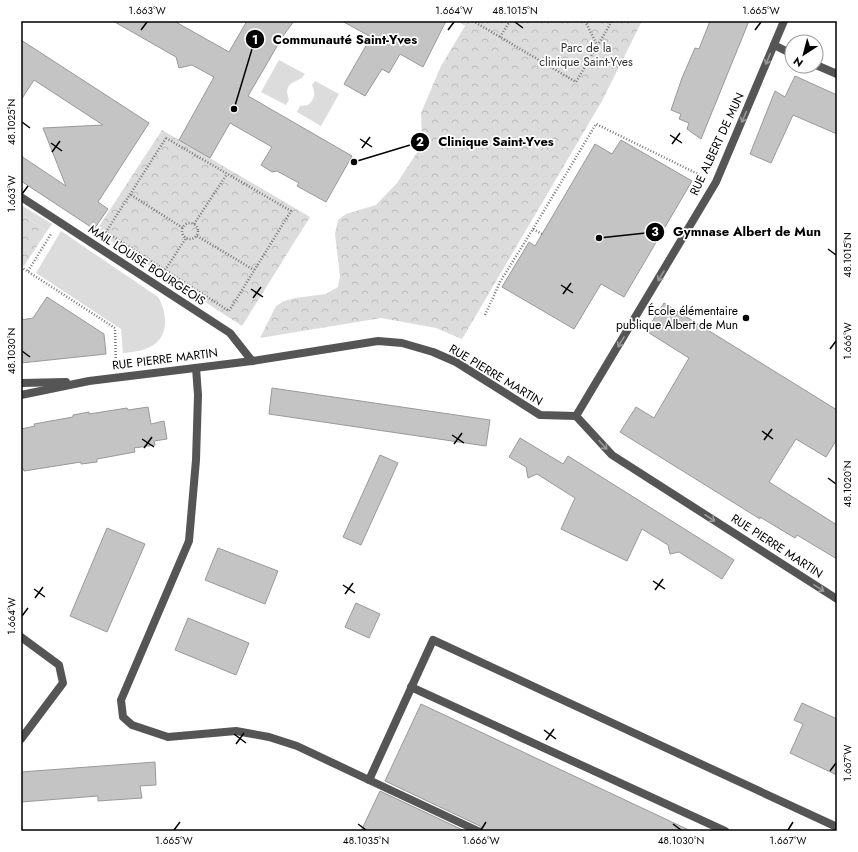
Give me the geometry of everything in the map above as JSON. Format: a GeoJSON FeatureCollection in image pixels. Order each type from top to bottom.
{"type":"FeatureCollection","features":[{"type":"Feature","properties":{"kind":"street","name":"RUE ALBERT DE MUN"},"geometry":{"type":"LineString","coordinates":[[576,416],[716,182],[784,21]]}},
{"type":"Feature","properties":{"kind":"street"},"geometry":{"type":"LineString","coordinates":[[774,45],[784,50]]}},
{"type":"Feature","properties":{"kind":"street"},"geometry":{"type":"LineString","coordinates":[[824,68],[837,74]]}},
{"type":"Feature","properties":{"kind":"street","name":"MAIL LOUISE BOURGEOIS"},"geometry":{"type":"LineString","coordinates":[[21,197],[230,333],[252,361]]}},
{"type":"Feature","properties":{"kind":"street","name":"RUE PIERRE MARTIN"},"geometry":{"type":"LineString","coordinates":[[21,395],[88,381],[252,361],[378,341],[402,343],[433,352],[456,362],[540,416],[576,416],[612,455],[837,599]]}},
{"type":"Feature","properties":{"kind":"street"},"geometry":{"type":"LineString","coordinates":[[196,368],[198,395],[196,460],[189,541],[120,700],[123,717],[132,725],[168,737],[236,731],[269,737],[297,746],[478,831]]}},
{"type":"Feature","properties":{"kind":"street","name":"RUE PIERRE MARTIN"},"geometry":{"type":"LineString","coordinates":[[21,383],[88,381]]}},
{"type":"Feature","properties":{"kind":"street"},"geometry":{"type":"LineString","coordinates":[[21,637],[59,665],[63,683],[21,739]]}},
{"type":"Feature","properties":{"kind":"street"},"geometry":{"type":"LineString","coordinates":[[369,780],[433,640],[837,827]]}},
{"type":"Feature","properties":{"kind":"street"},"geometry":{"type":"LineString","coordinates":[[411,687],[725,831]]}},
{"type":"Feature","properties":{"kind":"path"},"geometry":{"type":"LineString","coordinates":[[474,21],[576,82],[612,21]]}},
{"type":"Feature","properties":{"kind":"path"},"geometry":{"type":"LineString","coordinates":[[500,37],[510,21]]}},
{"type":"Feature","properties":{"kind":"path"},"geometry":{"type":"LineString","coordinates":[[585,21],[598,46]]}},
{"type":"Feature","properties":{"kind":"path"},"geometry":{"type":"LineString","coordinates":[[485,315],[500,282],[596,124],[716,182]]}},
{"type":"Feature","properties":{"kind":"path"},"geometry":{"type":"LineString","coordinates":[[106,232],[166,138],[291,212],[229,311]]}},
{"type":"Feature","properties":{"kind":"path"},"geometry":{"type":"LineString","coordinates":[[194,224],[227,174]]}},
{"type":"Feature","properties":{"kind":"path"},"geometry":{"type":"LineString","coordinates":[[130,195],[183,228]]}},
{"type":"Feature","properties":{"kind":"path"},"geometry":{"type":"LineString","coordinates":[[28,271],[59,222]]}},
{"type":"Feature","properties":{"kind":"path"},"geometry":{"type":"LineString","coordinates":[[183,228],[188,224],[194,224]]}},
{"type":"Feature","properties":{"kind":"path"},"geometry":{"type":"LineString","coordinates":[[194,224],[198,230],[197,236]]}},
{"type":"Feature","properties":{"kind":"path"},"geometry":{"type":"LineString","coordinates":[[183,228],[182,232],[186,238],[193,239],[197,236]]}},
{"type":"Feature","properties":{"kind":"path"},"geometry":{"type":"LineString","coordinates":[[533,228],[542,234]]}},
{"type":"Feature","properties":{"kind":"path"},"geometry":{"type":"LineString","coordinates":[[197,236],[254,270]]}},
{"type":"Feature","properties":{"kind":"path"},"geometry":{"type":"LineString","coordinates":[[165,270],[186,238]]}},
{"type":"Feature","properties":{"kind":"path"},"geometry":{"type":"LineString","coordinates":[[21,267],[115,328],[116,354]]}},
{"type":"Feature","properties":{"kind":"green space","name":"Parc de la clinique Saint-Yves"},"geometry":{"type":"Polygon","coordinates":[[[458,21],[642,21],[602,101],[462,339],[436,328],[381,318],[260,338],[276,306],[284,301],[295,298],[326,294],[338,287],[340,276],[335,234],[338,220],[346,214],[376,205],[397,183],[422,145],[421,113],[441,66],[465,26],[458,21]]]}},
{"type":"Feature","properties":{"kind":"green space"},"geometry":{"type":"Polygon","coordinates":[[[279,60],[305,74],[299,80],[289,85],[287,93],[289,100],[286,105],[261,92],[279,60]]]}},
{"type":"Feature","properties":{"kind":"green space"},"geometry":{"type":"Polygon","coordinates":[[[315,81],[339,94],[321,126],[297,112],[300,106],[308,105],[312,100],[314,91],[312,85],[315,81]]]}},
{"type":"Feature","properties":{"kind":"green space"},"geometry":{"type":"Polygon","coordinates":[[[162,130],[310,217],[242,326],[96,231],[162,130]]]}},
{"type":"Feature","properties":{"kind":"green space"},"geometry":{"type":"Polygon","coordinates":[[[21,205],[52,224],[47,231],[21,214],[21,205]]]}},
{"type":"Feature","properties":{"kind":"green space"},"geometry":{"type":"Polygon","coordinates":[[[21,214],[47,231],[24,266],[21,264],[21,214]]]}},
{"type":"Feature","properties":{"kind":"green space"},"geometry":{"type":"Polygon","coordinates":[[[61,231],[158,297],[162,304],[165,320],[163,334],[159,340],[153,345],[140,351],[123,353],[121,329],[36,273],[61,231]]]}},
{"type":"Feature","properties":{"kind":"building"},"geometry":{"type":"Polygon","coordinates":[[[113,21],[174,21],[229,52],[247,21],[294,21],[283,36],[248,96],[352,156],[326,202],[297,186],[299,183],[277,171],[272,172],[261,165],[272,147],[230,123],[210,158],[179,140],[214,77],[192,65],[179,68],[176,57],[113,21]]]}},
{"type":"Feature","properties":{"kind":"building"},"geometry":{"type":"Polygon","coordinates":[[[342,21],[446,21],[423,67],[400,54],[389,73],[382,69],[365,96],[344,84],[371,37],[342,21]]]}},
{"type":"Feature","properties":{"kind":"building"},"geometry":{"type":"Polygon","coordinates":[[[710,21],[749,21],[701,139],[687,129],[689,123],[679,119],[681,114],[671,110],[682,78],[695,48],[699,49],[710,21]]]}},
{"type":"Feature","properties":{"kind":"building"},"geometry":{"type":"Polygon","coordinates":[[[21,40],[149,123],[98,202],[108,209],[94,229],[21,181],[21,156],[66,186],[43,128],[103,125],[34,80],[21,100],[21,40]]]}},
{"type":"Feature","properties":{"kind":"building"},"geometry":{"type":"Polygon","coordinates":[[[795,76],[837,95],[837,134],[793,115],[771,163],[750,154],[775,91],[785,97],[795,76]]]}},
{"type":"Feature","properties":{"kind":"building"},"geometry":{"type":"Polygon","coordinates":[[[621,140],[692,181],[624,297],[601,284],[574,329],[502,287],[529,242],[535,246],[595,144],[612,154],[621,140]]]}},
{"type":"Feature","properties":{"kind":"building"},"geometry":{"type":"Polygon","coordinates":[[[47,297],[104,334],[106,354],[21,363],[21,320],[33,318],[47,297]]]}},
{"type":"Feature","properties":{"kind":"building"},"geometry":{"type":"Polygon","coordinates":[[[664,303],[837,410],[837,439],[826,457],[796,439],[769,482],[837,525],[837,559],[797,535],[795,538],[760,517],[760,519],[620,432],[636,407],[654,418],[689,358],[646,331],[664,303]]]}},
{"type":"Feature","properties":{"kind":"building"},"geometry":{"type":"Polygon","coordinates":[[[272,388],[490,420],[486,446],[269,414],[272,388]]]}},
{"type":"Feature","properties":{"kind":"building"},"geometry":{"type":"Polygon","coordinates":[[[148,407],[151,424],[164,421],[167,439],[154,441],[155,445],[134,448],[135,452],[97,459],[97,462],[81,464],[81,462],[24,471],[23,468],[21,468],[21,429],[35,426],[34,424],[73,417],[73,415],[89,412],[89,414],[127,408],[128,410],[148,407]]]}},
{"type":"Feature","properties":{"kind":"building"},"geometry":{"type":"Polygon","coordinates":[[[520,438],[563,464],[568,456],[734,560],[722,579],[679,552],[670,554],[668,545],[642,529],[627,561],[561,529],[575,498],[537,474],[528,478],[526,467],[509,457],[520,438]]]}},
{"type":"Feature","properties":{"kind":"building"},"geometry":{"type":"Polygon","coordinates":[[[380,455],[398,463],[361,545],[343,537],[380,455]]]}},
{"type":"Feature","properties":{"kind":"building"},"geometry":{"type":"Polygon","coordinates":[[[107,528],[145,544],[107,632],[70,616],[107,528]]]}},
{"type":"Feature","properties":{"kind":"building"},"geometry":{"type":"Polygon","coordinates":[[[218,548],[278,571],[265,604],[205,580],[218,548]]]}},
{"type":"Feature","properties":{"kind":"building"},"geometry":{"type":"Polygon","coordinates":[[[356,603],[380,614],[369,638],[345,627],[356,603]]]}},
{"type":"Feature","properties":{"kind":"building"},"geometry":{"type":"Polygon","coordinates":[[[188,618],[249,643],[236,675],[175,650],[188,618]]]}},
{"type":"Feature","properties":{"kind":"building"},"geometry":{"type":"Polygon","coordinates":[[[802,703],[837,719],[837,775],[790,753],[803,724],[794,720],[802,703]]]}},
{"type":"Feature","properties":{"kind":"building"},"geometry":{"type":"Polygon","coordinates":[[[421,704],[691,831],[483,831],[480,826],[385,781],[421,704]]]}},
{"type":"Feature","properties":{"kind":"building"},"geometry":{"type":"Polygon","coordinates":[[[155,762],[156,785],[140,786],[142,798],[98,801],[98,796],[21,802],[21,772],[155,762]]]}},
{"type":"Feature","properties":{"kind":"building"},"geometry":{"type":"Polygon","coordinates":[[[380,791],[465,831],[361,831],[380,791]]]}},
{"type":"Feature","properties":{"kind":"place","name":"Communauté Saint-Yves"},"geometry":{"type":"Point","coordinates":[234,109]}},
{"type":"Feature","properties":{"kind":"place","name":"Clinique Saint-Yves"},"geometry":{"type":"Point","coordinates":[354,162]}},
{"type":"Feature","properties":{"kind":"place","name":"Gymnase Albert de Mun"},"geometry":{"type":"Point","coordinates":[599,238]}},
{"type":"Feature","properties":{"kind":"place","name":"École élémentaire publique Albert de Mun"},"geometry":{"type":"Point","coordinates":[746,318]}}]}
